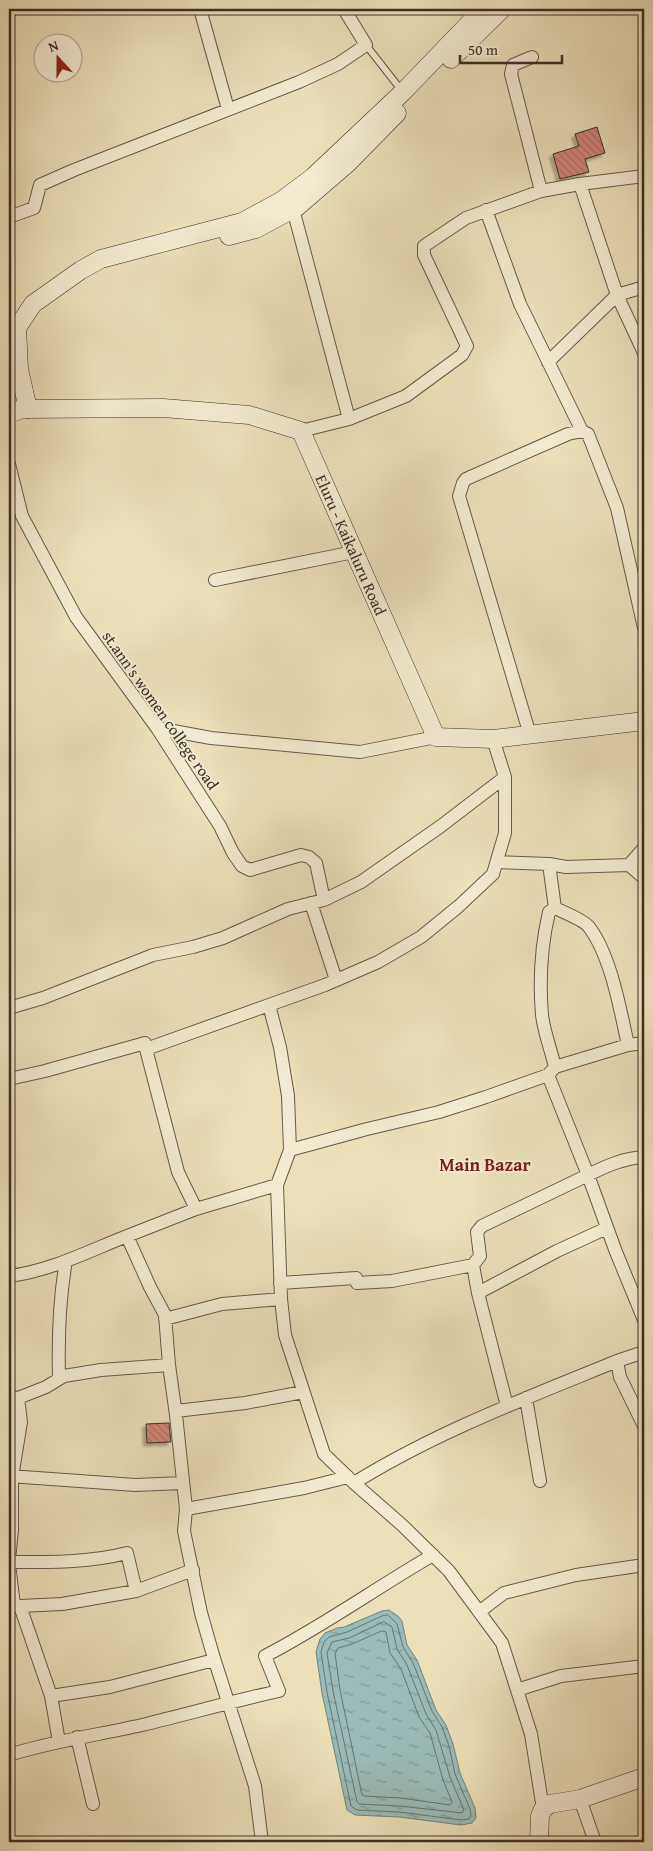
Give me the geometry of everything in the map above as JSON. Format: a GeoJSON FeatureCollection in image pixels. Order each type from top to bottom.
{"type":"FeatureCollection","features":[{"type":"Feature","properties":{"kind":"street"},"geometry":{"type":"LineString","coordinates":[[200,9],[228,110]]}},
{"type":"Feature","properties":{"kind":"street"},"geometry":{"type":"LineString","coordinates":[[9,217],[34,208],[40,185],[299,82],[338,64],[366,45],[344,9]]}},
{"type":"Feature","properties":{"kind":"street"},"geometry":{"type":"LineString","coordinates":[[28,409],[13,329],[33,304],[80,270],[101,259],[242,222],[281,201],[313,177],[403,92],[483,9]]}},
{"type":"Feature","properties":{"kind":"street"},"geometry":{"type":"LineString","coordinates":[[80,270],[102,269],[256,229],[293,209],[348,163],[502,9]]}},
{"type":"Feature","properties":{"kind":"street"},"geometry":{"type":"LineString","coordinates":[[532,57],[513,65],[512,74],[541,192]]}},
{"type":"Feature","properties":{"kind":"street"},"geometry":{"type":"LineString","coordinates":[[9,414],[22,409],[164,408],[249,415],[301,432],[349,419],[406,396],[462,356],[467,346],[424,255],[424,246],[466,218],[541,192],[580,184],[644,176]]}},
{"type":"Feature","properties":{"kind":"street"},"geometry":{"type":"LineString","coordinates":[[580,184],[617,295],[644,353]]}},
{"type":"Feature","properties":{"kind":"street"},"geometry":{"type":"LineString","coordinates":[[293,209],[349,419]]}},
{"type":"Feature","properties":{"kind":"street"},"geometry":{"type":"LineString","coordinates":[[486,210],[520,304],[582,431],[588,434],[617,508],[644,628]]}},
{"type":"Feature","properties":{"kind":"street"},"geometry":{"type":"LineString","coordinates":[[548,362],[617,295],[644,287]]}},
{"type":"Feature","properties":{"kind":"street"},"geometry":{"type":"LineString","coordinates":[[530,735],[459,496],[463,483],[471,476],[568,434],[582,431]]}},
{"type":"Feature","properties":{"kind":"street","name":"Eluru - Kaikaluru Road"},"geometry":{"type":"LineString","coordinates":[[301,432],[436,737]]}},
{"type":"Feature","properties":{"kind":"street","name":"st.ann's women college road"},"geometry":{"type":"LineString","coordinates":[[9,464],[22,516],[76,617],[157,728],[220,826],[233,853],[242,866],[250,870],[301,855],[309,857],[316,863],[324,900]]}},
{"type":"Feature","properties":{"kind":"street"},"geometry":{"type":"LineString","coordinates":[[215,580],[354,552]]}},
{"type":"Feature","properties":{"kind":"street"},"geometry":{"type":"LineString","coordinates":[[157,728],[211,738],[360,752],[436,737],[493,739],[644,721]]}},
{"type":"Feature","properties":{"kind":"street"},"geometry":{"type":"LineString","coordinates":[[146,1049],[270,1005],[378,962],[421,937],[459,906],[493,874],[505,833],[505,777],[493,739]]}},
{"type":"Feature","properties":{"kind":"street"},"geometry":{"type":"LineString","coordinates":[[9,1008],[43,998],[153,955],[192,947],[222,938],[288,909],[324,900],[361,882],[441,826],[505,777]]}},
{"type":"Feature","properties":{"kind":"street"},"geometry":{"type":"LineString","coordinates":[[629,865],[644,848]]}},
{"type":"Feature","properties":{"kind":"street"},"geometry":{"type":"LineString","coordinates":[[497,862],[549,864],[566,867],[629,865],[644,878]]}},
{"type":"Feature","properties":{"kind":"street"},"geometry":{"type":"LineString","coordinates":[[549,864],[555,908]]}},
{"type":"Feature","properties":{"kind":"street"},"geometry":{"type":"LineString","coordinates":[[311,904],[336,980]]}},
{"type":"Feature","properties":{"kind":"street"},"geometry":{"type":"LineString","coordinates":[[555,908],[588,925],[606,958],[628,1045]]}},
{"type":"Feature","properties":{"kind":"street"},"geometry":{"type":"LineString","coordinates":[[555,908],[549,912],[542,944],[540,970],[542,1016],[551,1071],[607,1228],[638,1292],[644,1320]]}},
{"type":"Feature","properties":{"kind":"street"},"geometry":{"type":"LineString","coordinates":[[270,1005],[280,1047],[288,1096],[290,1150],[277,1185],[281,1299],[286,1335],[303,1392],[324,1454],[402,1524],[449,1571],[502,1643],[531,1734],[542,1809],[539,1842]]}},
{"type":"Feature","properties":{"kind":"street"},"geometry":{"type":"LineString","coordinates":[[9,1079],[45,1071],[145,1042],[178,1172],[196,1209]]}},
{"type":"Feature","properties":{"kind":"street"},"geometry":{"type":"LineString","coordinates":[[290,1150],[367,1128],[439,1112],[486,1097],[551,1071],[628,1045],[644,1043]]}},
{"type":"Feature","properties":{"kind":"street"},"geometry":{"type":"LineString","coordinates":[[280,1284],[356,1278],[357,1283],[392,1281],[473,1265],[480,1256],[477,1232],[482,1226],[603,1168],[632,1158],[644,1157]]}},
{"type":"Feature","properties":{"kind":"street"},"geometry":{"type":"LineString","coordinates":[[9,1276],[19,1275],[66,1261],[196,1209],[277,1185]]}},
{"type":"Feature","properties":{"kind":"street"},"geometry":{"type":"LineString","coordinates":[[478,1293],[557,1251],[607,1228]]}},
{"type":"Feature","properties":{"kind":"street"},"geometry":{"type":"LineString","coordinates":[[127,1236],[165,1315],[186,1509],[184,1532],[201,1613],[214,1660],[255,1786],[262,1842]]}},
{"type":"Feature","properties":{"kind":"street"},"geometry":{"type":"LineString","coordinates":[[60,1378],[59,1318],[61,1288],[66,1261]]}},
{"type":"Feature","properties":{"kind":"street"},"geometry":{"type":"LineString","coordinates":[[473,1265],[478,1293],[507,1406]]}},
{"type":"Feature","properties":{"kind":"street"},"geometry":{"type":"LineString","coordinates":[[165,1319],[222,1304],[281,1299]]}},
{"type":"Feature","properties":{"kind":"street"},"geometry":{"type":"LineString","coordinates":[[186,1509],[351,1480],[440,1436],[507,1406],[616,1361],[644,1352]]}},
{"type":"Feature","properties":{"kind":"street"},"geometry":{"type":"LineString","coordinates":[[616,1361],[620,1377],[644,1426]]}},
{"type":"Feature","properties":{"kind":"street"},"geometry":{"type":"LineString","coordinates":[[59,1742],[51,1696],[14,1605],[9,1562],[10,1477],[21,1422],[14,1397],[46,1386],[64,1376],[101,1370],[169,1365]]}},
{"type":"Feature","properties":{"kind":"street"},"geometry":{"type":"LineString","coordinates":[[176,1411],[245,1403],[303,1392]]}},
{"type":"Feature","properties":{"kind":"street"},"geometry":{"type":"LineString","coordinates":[[526,1398],[540,1481]]}},
{"type":"Feature","properties":{"kind":"street"},"geometry":{"type":"LineString","coordinates":[[10,1477],[135,1485],[183,1483]]}},
{"type":"Feature","properties":{"kind":"street"},"geometry":{"type":"LineString","coordinates":[[9,1562],[64,1562],[103,1559],[127,1552],[136,1591]]}},
{"type":"Feature","properties":{"kind":"street"},"geometry":{"type":"LineString","coordinates":[[9,1755],[77,1737],[141,1725],[228,1702],[279,1691],[265,1656],[304,1635],[375,1589],[433,1555]]}},
{"type":"Feature","properties":{"kind":"street"},"geometry":{"type":"LineString","coordinates":[[480,1612],[504,1593],[576,1575],[644,1564]]}},
{"type":"Feature","properties":{"kind":"street"},"geometry":{"type":"LineString","coordinates":[[14,1605],[62,1604],[136,1591],[193,1570]]}},
{"type":"Feature","properties":{"kind":"street"},"geometry":{"type":"LineString","coordinates":[[51,1696],[110,1687],[214,1660]]}},
{"type":"Feature","properties":{"kind":"street"},"geometry":{"type":"LineString","coordinates":[[517,1690],[561,1676],[644,1666]]}},
{"type":"Feature","properties":{"kind":"street"},"geometry":{"type":"LineString","coordinates":[[77,1737],[93,1804]]}},
{"type":"Feature","properties":{"kind":"street"},"geometry":{"type":"LineString","coordinates":[[542,1809],[550,1804],[580,1799],[644,1777]]}},
{"type":"Feature","properties":{"kind":"street"},"geometry":{"type":"LineString","coordinates":[[580,1799],[594,1842]]}},
{"type":"Feature","properties":{"kind":"lane"},"geometry":{"type":"LineString","coordinates":[[366,45],[403,92]]}},
{"type":"Feature","properties":{"kind":"water"},"geometry":{"type":"Polygon","coordinates":[[[389,1610],[402,1621],[407,1645],[417,1660],[436,1710],[446,1725],[460,1773],[475,1808],[476,1818],[472,1823],[461,1825],[399,1817],[355,1815],[347,1810],[322,1693],[316,1652],[320,1639],[325,1633],[389,1610]]]}},
{"type":"Feature","properties":{"kind":"building"},"geometry":{"type":"Polygon","coordinates":[[[597,127],[605,153],[585,159],[589,172],[560,179],[553,154],[579,146],[575,134],[597,127]]]}},
{"type":"Feature","properties":{"kind":"building"},"geometry":{"type":"Polygon","coordinates":[[[169,1423],[171,1442],[147,1443],[146,1424],[169,1423]]]}},
{"type":"Feature","properties":{"kind":"district","name":"Main Bazar"},"geometry":{"type":"Point","coordinates":[485,1165]}}]}
